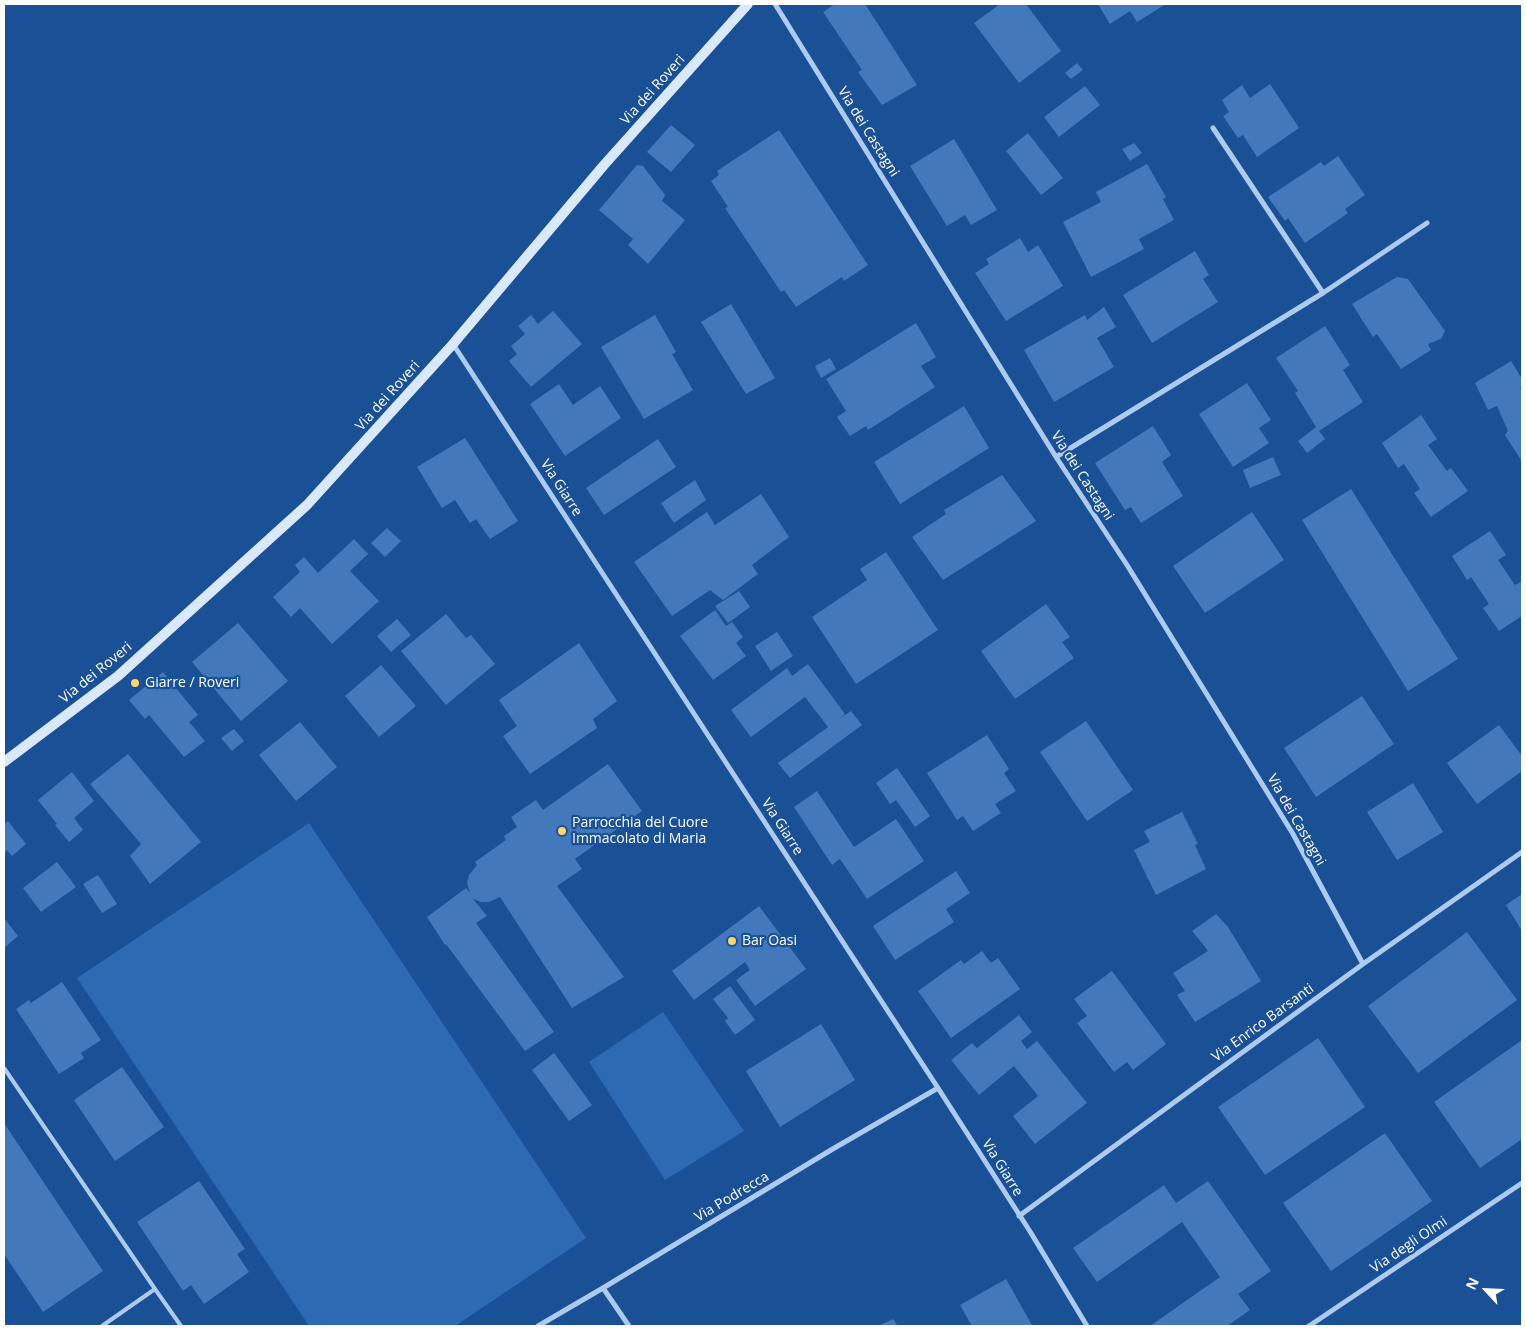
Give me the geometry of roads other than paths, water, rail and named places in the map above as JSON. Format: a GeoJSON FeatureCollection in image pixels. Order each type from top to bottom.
{"type":"FeatureCollection","features":[{"type":"Feature","properties":{"kind":"street","name":"Via dei Roveri"},"geometry":{"type":"LineString","coordinates":[[4,762],[118,676],[308,505],[453,344],[604,165],[748,4]]}},
{"type":"Feature","properties":{"kind":"street","name":"Via dei Castagni"},"geometry":{"type":"LineString","coordinates":[[775,4],[1056,457],[1128,565],[1294,834],[1363,964]]}},
{"type":"Feature","properties":{"kind":"street"},"geometry":{"type":"LineString","coordinates":[[1213,128],[1323,293]]}},
{"type":"Feature","properties":{"kind":"street"},"geometry":{"type":"LineString","coordinates":[[1056,457],[1323,293],[1426,223]]}},
{"type":"Feature","properties":{"kind":"street","name":"Via Giarre"},"geometry":{"type":"LineString","coordinates":[[453,344],[938,1088],[1020,1216],[1087,1326]]}},
{"type":"Feature","properties":{"kind":"street","name":"Via Enrico Barsanti"},"geometry":{"type":"LineString","coordinates":[[1020,1216],[1363,964],[1522,852]]}},
{"type":"Feature","properties":{"kind":"street","name":"Via Podrecca"},"geometry":{"type":"LineString","coordinates":[[538,1326],[938,1088]]}},
{"type":"Feature","properties":{"kind":"street","name":"Via degli Olmi"},"geometry":{"type":"LineString","coordinates":[[1309,1326],[1522,1183]]}},
{"type":"Feature","properties":{"kind":"street"},"geometry":{"type":"LineString","coordinates":[[603,1288],[629,1326]]}},
{"type":"Feature","properties":{"kind":"lane"},"geometry":{"type":"LineString","coordinates":[[4,1068],[181,1326]]}},
{"type":"Feature","properties":{"kind":"lane"},"geometry":{"type":"LineString","coordinates":[[102,1326],[156,1289]]}},
{"type":"Feature","properties":{"kind":"place","name":"Giarre / Roveri"},"geometry":{"type":"Point","coordinates":[135,683]}},
{"type":"Feature","properties":{"kind":"place","name":"Parrocchia del Cuore Immacolato di Maria"},"geometry":{"type":"Point","coordinates":[562,831]}},
{"type":"Feature","properties":{"kind":"place","name":"Bar Oasi"},"geometry":{"type":"Point","coordinates":[732,941]}}]}
